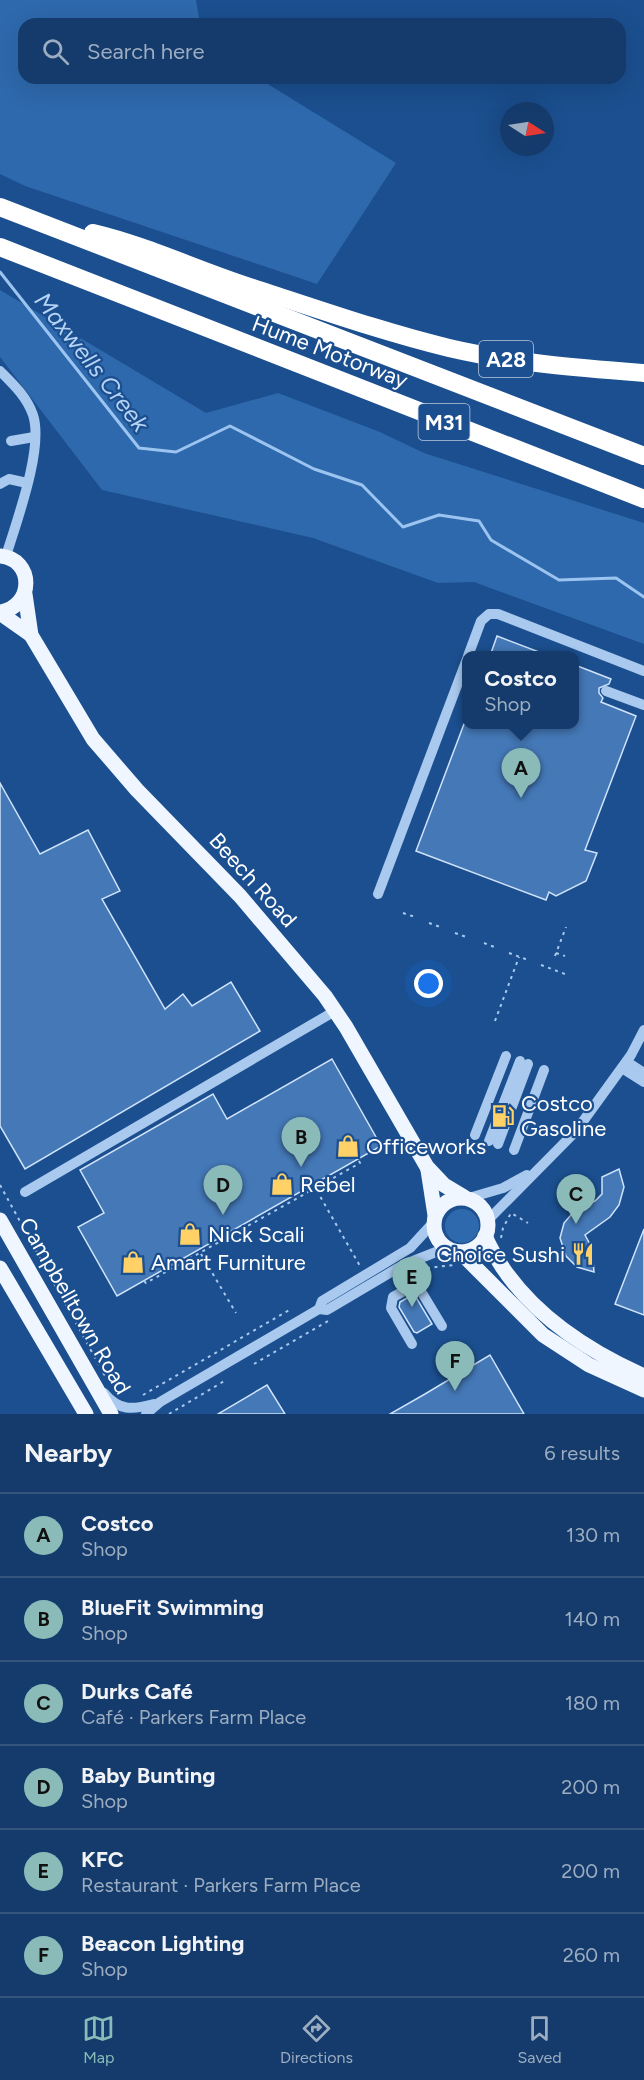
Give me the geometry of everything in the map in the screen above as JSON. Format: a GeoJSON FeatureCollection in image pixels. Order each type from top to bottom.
{"type":"FeatureCollection","features":[{"type":"Feature","properties":{"kind":"highway","name":"Hume Motorway"},"geometry":{"type":"LineString","coordinates":[[0,207],[644,456]]}},
{"type":"Feature","properties":{"kind":"highway","name":"A28"},"geometry":{"type":"LineString","coordinates":[[34,220],[121,240],[242,285],[449,348],[550,366],[644,374]]}},
{"type":"Feature","properties":{"kind":"highway","name":"Hume Motorway"},"geometry":{"type":"LineString","coordinates":[[0,247],[644,499]]}},
{"type":"Feature","properties":{"kind":"main road","name":"Beech Road"},"geometry":{"type":"LineString","coordinates":[[3,556],[21,567],[27,585],[25,594],[31,635],[93,740],[137,790],[240,896],[336,1011],[427,1167],[444,1185],[466,1198]]}},
{"type":"Feature","properties":{"kind":"main road"},"geometry":{"type":"LineString","coordinates":[[0,612],[15,607],[25,594]]}},
{"type":"Feature","properties":{"kind":"main road","name":"Beech Road"},"geometry":{"type":"LineString","coordinates":[[0,612],[31,635]]}},
{"type":"Feature","properties":{"kind":"main road","name":"Beech Road"},"geometry":{"type":"LineString","coordinates":[[427,1167],[433,1191],[434,1219]]}},
{"type":"Feature","properties":{"kind":"main road"},"geometry":{"type":"LineString","coordinates":[[455,1256],[473,1249],[485,1236],[488,1220],[482,1207],[466,1198],[447,1201],[434,1219],[439,1241],[455,1256],[543,1335],[589,1365],[644,1390]]}},
{"type":"Feature","properties":{"kind":"main road","name":"Campbelltown Road"},"geometry":{"type":"LineString","coordinates":[[0,1220],[111,1414]]}},
{"type":"Feature","properties":{"kind":"main road"},"geometry":{"type":"LineString","coordinates":[[485,1236],[495,1258],[521,1293],[558,1326],[617,1364],[644,1376]]}},
{"type":"Feature","properties":{"kind":"main road","name":"Campbelltown Road"},"geometry":{"type":"LineString","coordinates":[[0,1268],[86,1414]]}},
{"type":"Feature","properties":{"kind":"street"},"geometry":{"type":"LineString","coordinates":[[0,371],[22,393],[34,416],[34,437],[27,483],[3,556]]}},
{"type":"Feature","properties":{"kind":"street"},"geometry":{"type":"LineString","coordinates":[[11,441],[34,437]]}},
{"type":"Feature","properties":{"kind":"street"},"geometry":{"type":"LineString","coordinates":[[0,484],[9,479],[27,483]]}},
{"type":"Feature","properties":{"kind":"street"},"geometry":{"type":"LineString","coordinates":[[470,651],[481,621],[489,614],[498,614],[644,671]]}},
{"type":"Feature","properties":{"kind":"street"},"geometry":{"type":"LineString","coordinates":[[378,894],[462,673]]}},
{"type":"Feature","properties":{"kind":"street"},"geometry":{"type":"LineString","coordinates":[[606,691],[644,705]]}},
{"type":"Feature","properties":{"kind":"street"},"geometry":{"type":"LineString","coordinates":[[25,1192],[336,1011]]}},
{"type":"Feature","properties":{"kind":"street"},"geometry":{"type":"LineString","coordinates":[[488,1220],[576,1131],[624,1065],[644,1030]]}},
{"type":"Feature","properties":{"kind":"street"},"geometry":{"type":"LineString","coordinates":[[494,1142],[524,1063],[494,1142]]}},
{"type":"Feature","properties":{"kind":"street"},"geometry":{"type":"LineString","coordinates":[[624,1065],[644,1073]]}},
{"type":"Feature","properties":{"kind":"street"},"geometry":{"type":"LineString","coordinates":[[624,1065],[644,1082]]}},
{"type":"Feature","properties":{"kind":"street"},"geometry":{"type":"LineString","coordinates":[[466,1198],[503,1188],[533,1172]]}},
{"type":"Feature","properties":{"kind":"street"},"geometry":{"type":"LineString","coordinates":[[319,1309],[322,1301],[410,1248],[434,1219]]}},
{"type":"Feature","properties":{"kind":"street"},"geometry":{"type":"LineString","coordinates":[[146,1414],[160,1402],[319,1309],[327,1310],[404,1265],[455,1256]]}},
{"type":"Feature","properties":{"kind":"street"},"geometry":{"type":"LineString","coordinates":[[412,1344],[391,1308],[393,1297],[414,1287],[419,1288],[442,1326]]}},
{"type":"Feature","properties":{"kind":"street"},"geometry":{"type":"LineString","coordinates":[[86,1370],[109,1398],[123,1408],[137,1408],[160,1402]]}},
{"type":"Feature","properties":{"kind":"path"},"geometry":{"type":"LineString","coordinates":[[403,913],[415,917]]}},
{"type":"Feature","properties":{"kind":"path"},"geometry":{"type":"LineString","coordinates":[[429,923],[443,928]]}},
{"type":"Feature","properties":{"kind":"path"},"geometry":{"type":"LineString","coordinates":[[565,956],[556,954],[566,927]]}},
{"type":"Feature","properties":{"kind":"path"},"geometry":{"type":"LineString","coordinates":[[455,933],[469,938]]}},
{"type":"Feature","properties":{"kind":"path"},"geometry":{"type":"LineString","coordinates":[[483,944],[497,948]]}},
{"type":"Feature","properties":{"kind":"path"},"geometry":{"type":"LineString","coordinates":[[509,953],[528,960]]}},
{"type":"Feature","properties":{"kind":"path"},"geometry":{"type":"LineString","coordinates":[[495,1021],[519,957]]}},
{"type":"Feature","properties":{"kind":"path"},"geometry":{"type":"LineString","coordinates":[[541,965],[565,974]]}},
{"type":"Feature","properties":{"kind":"path"},"geometry":{"type":"LineString","coordinates":[[144,1281],[146,1283],[314,1186],[360,1163],[358,1159]]}},
{"type":"Feature","properties":{"kind":"path"},"geometry":{"type":"LineString","coordinates":[[0,1185],[104,1373],[116,1390]]}},
{"type":"Feature","properties":{"kind":"path"},"geometry":{"type":"LineString","coordinates":[[314,1186],[362,1268]]}},
{"type":"Feature","properties":{"kind":"path"},"geometry":{"type":"LineString","coordinates":[[502,1246],[503,1228],[511,1213],[528,1223]]}},
{"type":"Feature","properties":{"kind":"path"},"geometry":{"type":"LineString","coordinates":[[200,1253],[236,1313]]}},
{"type":"Feature","properties":{"kind":"path"},"geometry":{"type":"LineString","coordinates":[[431,1267],[450,1264],[455,1256]]}},
{"type":"Feature","properties":{"kind":"path"},"geometry":{"type":"LineString","coordinates":[[135,1398],[291,1309]]}},
{"type":"Feature","properties":{"kind":"path"},"geometry":{"type":"LineString","coordinates":[[254,1364],[334,1317]]}},
{"type":"Feature","properties":{"kind":"path"},"geometry":{"type":"LineString","coordinates":[[169,1414],[226,1380]]}},
{"type":"Feature","properties":{"kind":"shaded area"},"geometry":{"type":"Polygon","coordinates":[[[0,0],[196,0],[199,18],[18,18],[18,84],[268,84],[396,163],[317,284],[25,186],[0,174],[0,0]]]}},
{"type":"Feature","properties":{"kind":"shaded area"},"geometry":{"type":"Polygon","coordinates":[[[0,290],[206,413],[278,393],[380,432],[424,453],[644,523],[644,644],[474,582],[438,583],[313,538],[102,490],[0,357],[0,290]]]}},
{"type":"Feature","properties":{"kind":"shaded area"},"geometry":{"type":"Polygon","coordinates":[[[462,1209],[474,1214],[479,1226],[474,1238],[462,1243],[450,1238],[445,1226],[450,1214],[462,1209]]]}},
{"type":"Feature","properties":{"kind":"building"},"geometry":{"type":"Polygon","coordinates":[[[497,636],[536,651],[492,651],[497,636]]]}},
{"type":"Feature","properties":{"kind":"building"},"geometry":{"type":"Polygon","coordinates":[[[579,667],[611,679],[609,684],[599,688],[599,693],[603,698],[601,702],[636,716],[585,850],[597,853],[586,881],[556,896],[549,892],[546,900],[416,851],[462,729],[579,729],[579,667]]]}},
{"type":"Feature","properties":{"kind":"building"},"geometry":{"type":"Polygon","coordinates":[[[0,783],[40,854],[88,830],[120,891],[102,899],[165,1009],[183,994],[192,1006],[231,982],[260,1031],[25,1169],[0,1126],[0,783]]]}},
{"type":"Feature","properties":{"kind":"building"},"geometry":{"type":"Polygon","coordinates":[[[332,1059],[381,1146],[117,1296],[78,1227],[104,1213],[80,1170],[213,1094],[227,1119],[332,1059]]]}},
{"type":"Feature","properties":{"kind":"building"},"geometry":{"type":"Polygon","coordinates":[[[619,1169],[624,1187],[619,1205],[610,1217],[585,1235],[592,1248],[594,1272],[577,1267],[566,1256],[560,1238],[564,1223],[576,1209],[595,1201],[602,1194],[602,1177],[619,1169]]]}},
{"type":"Feature","properties":{"kind":"building"},"geometry":{"type":"Polygon","coordinates":[[[644,1229],[644,1315],[615,1304],[644,1229]]]}},
{"type":"Feature","properties":{"kind":"building"},"geometry":{"type":"Polygon","coordinates":[[[414,1294],[432,1324],[417,1333],[414,1332],[399,1307],[400,1302],[414,1294]]]}},
{"type":"Feature","properties":{"kind":"building"},"geometry":{"type":"Polygon","coordinates":[[[490,1355],[524,1414],[390,1414],[425,1394],[490,1355]]]}},
{"type":"Feature","properties":{"kind":"building"},"geometry":{"type":"Polygon","coordinates":[[[267,1385],[285,1414],[218,1414],[267,1385]]]}},
{"type":"Feature","properties":{"kind":"waterway","name":"Maxwells Creek"},"geometry":{"type":"LineString","coordinates":[[0,272],[139,448],[176,452],[230,426],[314,469],[362,485],[403,527],[439,515],[479,521],[491,540],[559,580],[616,578],[644,597]]}},
{"type":"Feature","properties":{"kind":"place","name":"Costco"},"geometry":{"type":"Point","coordinates":[521,798]}},
{"type":"Feature","properties":{"kind":"place","name":"Costco Gasoline"},"geometry":{"type":"Point","coordinates":[503,1116]}},
{"type":"Feature","properties":{"kind":"place","name":"Officeworks"},"geometry":{"type":"Point","coordinates":[348,1146]}},
{"type":"Feature","properties":{"kind":"place","name":"BlueFit Swimming"},"geometry":{"type":"Point","coordinates":[301,1167]}},
{"type":"Feature","properties":{"kind":"place","name":"Rebel"},"geometry":{"type":"Point","coordinates":[282,1184]}},
{"type":"Feature","properties":{"kind":"place","name":"Baby Bunting"},"geometry":{"type":"Point","coordinates":[223,1215]}},
{"type":"Feature","properties":{"kind":"place","name":"Durks Café"},"geometry":{"type":"Point","coordinates":[576,1224]}},
{"type":"Feature","properties":{"kind":"place","name":"Nick Scali"},"geometry":{"type":"Point","coordinates":[190,1234]}},
{"type":"Feature","properties":{"kind":"place","name":"Choice Sushi"},"geometry":{"type":"Point","coordinates":[583,1254]}},
{"type":"Feature","properties":{"kind":"place","name":"Amart Furniture"},"geometry":{"type":"Point","coordinates":[133,1262]}},
{"type":"Feature","properties":{"kind":"place","name":"KFC"},"geometry":{"type":"Point","coordinates":[412,1307]}},
{"type":"Feature","properties":{"kind":"place","name":"Beacon Lighting"},"geometry":{"type":"Point","coordinates":[455,1391]}}]}
